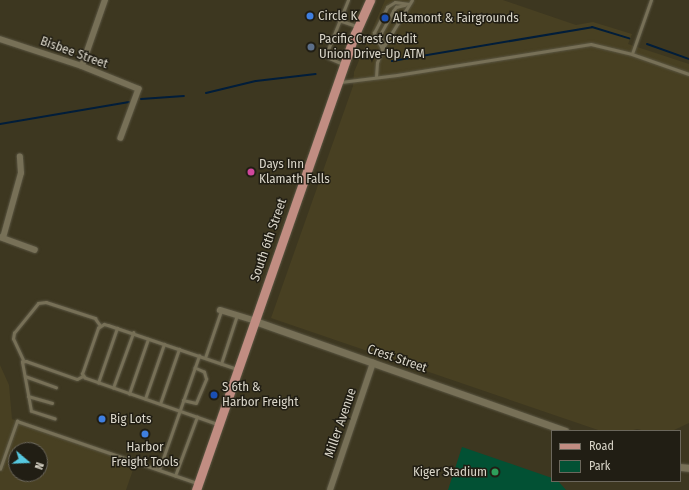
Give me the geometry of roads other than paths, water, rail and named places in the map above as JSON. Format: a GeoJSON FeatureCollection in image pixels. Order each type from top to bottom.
{"type":"FeatureCollection","features":[{"type":"Feature","properties":{"kind":"main road","name":"South 6th Street"},"geometry":{"type":"LineString","coordinates":[[197,487],[344,65],[370,0]]}},
{"type":"Feature","properties":{"kind":"street"},"geometry":{"type":"LineString","coordinates":[[82,66],[105,0]]}},
{"type":"Feature","properties":{"kind":"street","name":"Bisbee Street"},"geometry":{"type":"LineString","coordinates":[[0,39],[82,66],[139,89],[121,138]]}},
{"type":"Feature","properties":{"kind":"street"},"geometry":{"type":"LineString","coordinates":[[20,157],[21,173],[1,238],[35,250]]}},
{"type":"Feature","properties":{"kind":"street","name":"Crest Street"},"geometry":{"type":"LineString","coordinates":[[221,310],[562,430]]}},
{"type":"Feature","properties":{"kind":"street","name":"Miller Avenue"},"geometry":{"type":"LineString","coordinates":[[330,490],[373,363]]}},
{"type":"Feature","properties":{"kind":"lane"},"geometry":{"type":"LineString","coordinates":[[344,65],[326,55],[348,0]]}},
{"type":"Feature","properties":{"kind":"lane"},"geometry":{"type":"LineString","coordinates":[[376,77],[377,63],[382,49],[412,0]]}},
{"type":"Feature","properties":{"kind":"lane"},"geometry":{"type":"LineString","coordinates":[[632,54],[651,0]]}},
{"type":"Feature","properties":{"kind":"lane"},"geometry":{"type":"LineString","coordinates":[[382,49],[374,33],[387,7],[395,2],[410,4]]}},
{"type":"Feature","properties":{"kind":"lane"},"geometry":{"type":"LineString","coordinates":[[382,49],[381,33],[393,11],[400,5],[410,4]]}},
{"type":"Feature","properties":{"kind":"lane"},"geometry":{"type":"LineString","coordinates":[[340,20],[358,27]]}},
{"type":"Feature","properties":{"kind":"lane"},"geometry":{"type":"LineString","coordinates":[[338,83],[591,44],[632,54],[689,74]]}},
{"type":"Feature","properties":{"kind":"lane"},"geometry":{"type":"LineString","coordinates":[[55,419],[31,411],[22,362],[23,360],[13,339],[14,333],[38,303],[46,302],[95,318],[100,325]]}},
{"type":"Feature","properties":{"kind":"lane"},"geometry":{"type":"LineString","coordinates":[[204,358],[221,310]]}},
{"type":"Feature","properties":{"kind":"lane"},"geometry":{"type":"LineString","coordinates":[[221,364],[238,316]]}},
{"type":"Feature","properties":{"kind":"lane"},"geometry":{"type":"LineString","coordinates":[[100,325],[108,325],[238,369]]}},
{"type":"Feature","properties":{"kind":"lane"},"geometry":{"type":"LineString","coordinates":[[23,360],[77,379],[82,376],[100,325]]}},
{"type":"Feature","properties":{"kind":"lane"},"geometry":{"type":"LineString","coordinates":[[98,383],[117,328]]}},
{"type":"Feature","properties":{"kind":"lane"},"geometry":{"type":"LineString","coordinates":[[113,388],[133,333]]}},
{"type":"Feature","properties":{"kind":"lane"},"geometry":{"type":"LineString","coordinates":[[129,394],[148,339]]}},
{"type":"Feature","properties":{"kind":"lane"},"geometry":{"type":"LineString","coordinates":[[145,399],[164,344]]}},
{"type":"Feature","properties":{"kind":"lane"},"geometry":{"type":"LineString","coordinates":[[160,404],[179,350]]}},
{"type":"Feature","properties":{"kind":"lane"},"geometry":{"type":"LineString","coordinates":[[159,470],[199,356]]}},
{"type":"Feature","properties":{"kind":"lane"},"geometry":{"type":"LineString","coordinates":[[183,400],[196,403],[206,379],[204,372],[194,368]]}},
{"type":"Feature","properties":{"kind":"lane"},"geometry":{"type":"LineString","coordinates":[[25,376],[56,387]]}},
{"type":"Feature","properties":{"kind":"lane"},"geometry":{"type":"LineString","coordinates":[[82,376],[98,383],[219,425]]}},
{"type":"Feature","properties":{"kind":"lane"},"geometry":{"type":"LineString","coordinates":[[28,396],[52,403]]}},
{"type":"Feature","properties":{"kind":"lane"},"geometry":{"type":"LineString","coordinates":[[176,476],[197,417]]}},
{"type":"Feature","properties":{"kind":"lane"},"geometry":{"type":"LineString","coordinates":[[0,469],[17,421],[176,476],[197,487]]}},
{"type":"Feature","properties":{"kind":"waterway"},"geometry":{"type":"LineString","coordinates":[[392,61],[592,27],[629,38]]}},
{"type":"Feature","properties":{"kind":"waterway"},"geometry":{"type":"LineString","coordinates":[[647,44],[689,59]]}},
{"type":"Feature","properties":{"kind":"waterway"},"geometry":{"type":"LineString","coordinates":[[206,93],[256,81],[316,74]]}},
{"type":"Feature","properties":{"kind":"waterway"},"geometry":{"type":"LineString","coordinates":[[141,99],[184,96]]}},
{"type":"Feature","properties":{"kind":"waterway"},"geometry":{"type":"LineString","coordinates":[[0,124],[129,102]]}},
{"type":"Feature","properties":{"kind":"place","name":"Circle K"},"geometry":{"type":"Point","coordinates":[310,16]}},
{"type":"Feature","properties":{"kind":"place","name":"Altamont & Fairgrounds"},"geometry":{"type":"Point","coordinates":[385,18]}},
{"type":"Feature","properties":{"kind":"place","name":"Pacific Crest Credit Union Drive-Up ATM"},"geometry":{"type":"Point","coordinates":[311,47]}},
{"type":"Feature","properties":{"kind":"place","name":"Days Inn Klamath Falls"},"geometry":{"type":"Point","coordinates":[251,172]}},
{"type":"Feature","properties":{"kind":"place","name":"S 6th & Harbor Freight"},"geometry":{"type":"Point","coordinates":[214,395]}},
{"type":"Feature","properties":{"kind":"place","name":"Big Lots"},"geometry":{"type":"Point","coordinates":[102,419]}},
{"type":"Feature","properties":{"kind":"place","name":"Harbor Freight Tools"},"geometry":{"type":"Point","coordinates":[145,434]}},
{"type":"Feature","properties":{"kind":"place","name":"Kiger Stadium"},"geometry":{"type":"Point","coordinates":[495,472]}}]}
